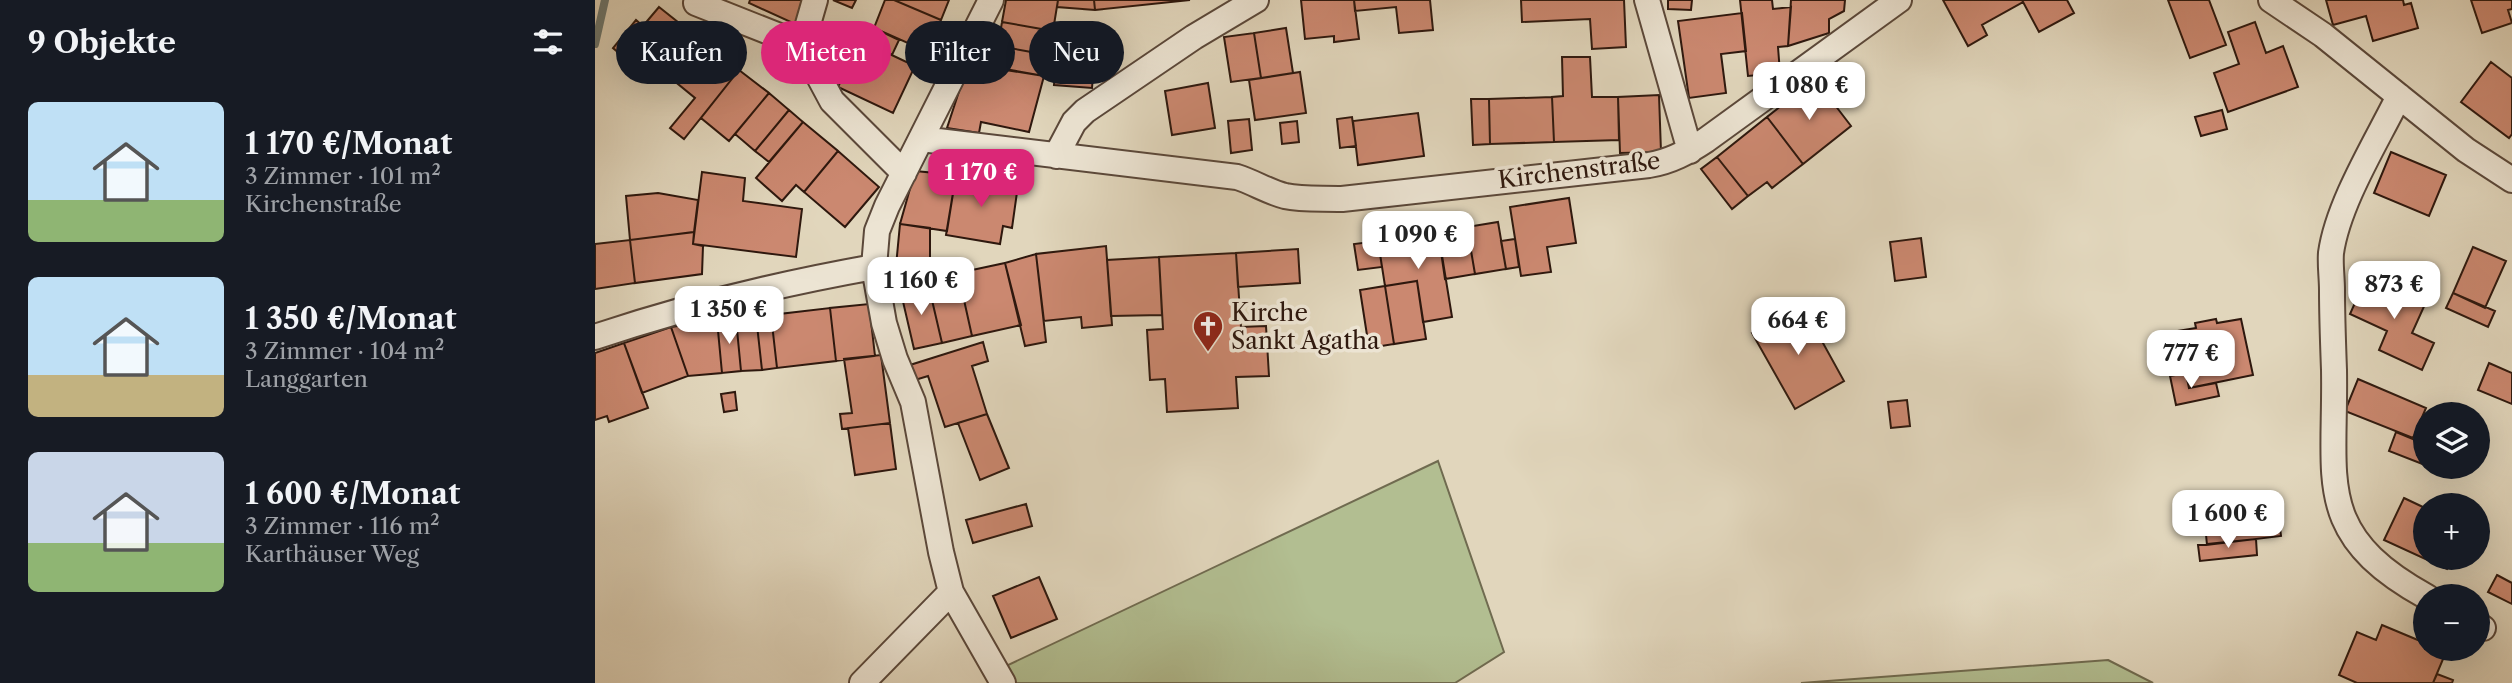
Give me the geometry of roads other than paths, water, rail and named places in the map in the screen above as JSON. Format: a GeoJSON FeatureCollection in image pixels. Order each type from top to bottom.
{"type":"FeatureCollection","features":[{"type":"Feature","properties":{"kind":"street"},"geometry":{"type":"LineString","coordinates":[[809,21],[815,0]]}},
{"type":"Feature","properties":{"kind":"street"},"geometry":{"type":"LineString","coordinates":[[991,0],[877,231],[874,267],[884,323],[913,402],[951,592],[1003,683]]}},
{"type":"Feature","properties":{"kind":"street"},"geometry":{"type":"LineString","coordinates":[[1056,156],[1074,122],[1085,111],[1194,37],[1256,0]]}},
{"type":"Feature","properties":{"kind":"street"},"geometry":{"type":"LineString","coordinates":[[1647,0],[1690,151]]}},
{"type":"Feature","properties":{"kind":"street","name":"Kirchenstraße"},"geometry":{"type":"LineString","coordinates":[[921,139],[1237,177],[1283,195],[1342,199],[1649,165],[1663,163],[1690,151],[1899,0]]}},
{"type":"Feature","properties":{"kind":"street"},"geometry":{"type":"LineString","coordinates":[[696,3],[761,29]]}},
{"type":"Feature","properties":{"kind":"street"},"geometry":{"type":"LineString","coordinates":[[2284,3],[2466,150],[2512,180]]}},
{"type":"Feature","properties":{"kind":"street"},"geometry":{"type":"LineString","coordinates":[[823,84],[832,101],[904,173]]}},
{"type":"Feature","properties":{"kind":"street"},"geometry":{"type":"LineString","coordinates":[[2399,96],[2342,214],[2331,253],[2334,394],[2332,465],[2336,494],[2355,540],[2376,564],[2413,588]]}},
{"type":"Feature","properties":{"kind":"street"},"geometry":{"type":"LineString","coordinates":[[595,337],[742,293],[874,267]]}},
{"type":"Feature","properties":{"kind":"street"},"geometry":{"type":"LineString","coordinates":[[862,683],[951,592]]}},
{"type":"Feature","properties":{"kind":"waterway"},"geometry":{"type":"LineString","coordinates":[[595,44],[605,0]]}},
{"type":"Feature","properties":{"kind":"place","name":"Kirche Sankt Agatha"},"geometry":{"type":"Point","coordinates":[1208,353]}}]}
